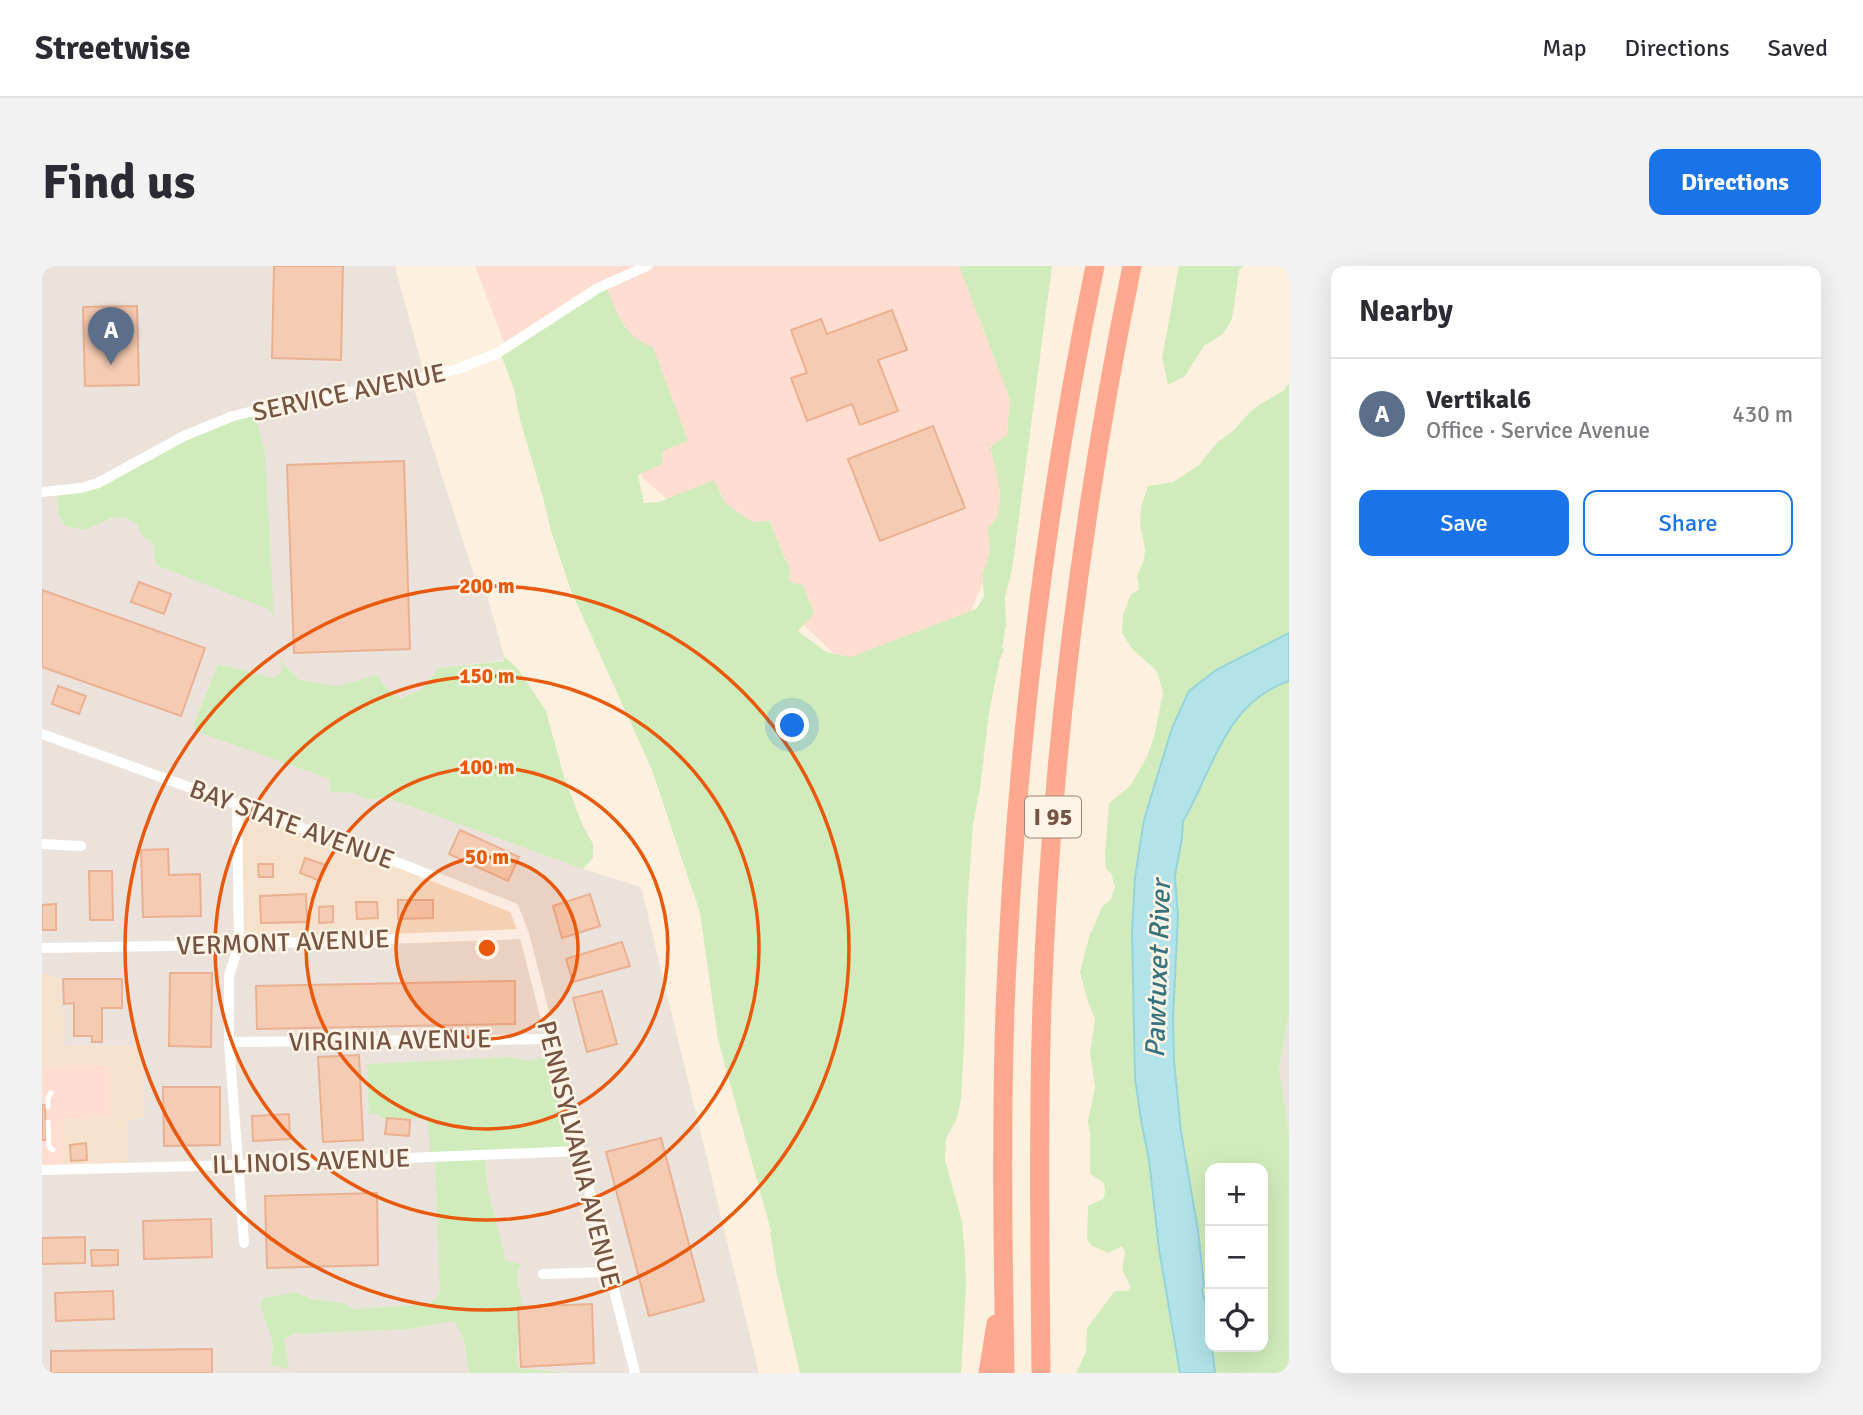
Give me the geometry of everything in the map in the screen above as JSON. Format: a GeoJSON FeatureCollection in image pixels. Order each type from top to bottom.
{"type":"FeatureCollection","features":[{"type":"Feature","properties":{"kind":"highway","name":"I 95"},"geometry":{"type":"LineString","coordinates":[[1005,1373],[1005,1011],[1018,792],[1049,526],[1095,266]]}},
{"type":"Feature","properties":{"kind":"highway","name":"I 95"},"geometry":{"type":"LineString","coordinates":[[1041,1373],[1039,1136],[1042,1002],[1054,804],[1085,530],[1132,266]]}},
{"type":"Feature","properties":{"kind":"highway"},"geometry":{"type":"LineString","coordinates":[[988,1373],[1004,1278]]}},
{"type":"Feature","properties":{"kind":"street","name":"SERVICE AVENUE"},"geometry":{"type":"LineString","coordinates":[[42,492],[98,484],[176,440],[233,416],[304,399],[382,387],[458,369],[496,354],[598,288],[647,266]]}},
{"type":"Feature","properties":{"kind":"street","name":"BAY STATE AVENUE"},"geometry":{"type":"LineString","coordinates":[[42,734],[506,903],[517,911],[524,934]]}},
{"type":"Feature","properties":{"kind":"street"},"geometry":{"type":"LineString","coordinates":[[237,804],[239,944],[229,976],[229,1042],[244,1243]]}},
{"type":"Feature","properties":{"kind":"street"},"geometry":{"type":"LineString","coordinates":[[42,844],[81,846]]}},
{"type":"Feature","properties":{"kind":"street","name":"VERMONT AVENUE"},"geometry":{"type":"LineString","coordinates":[[42,948],[524,934]]}},
{"type":"Feature","properties":{"kind":"street","name":"PENNSYLVANIA AVENUE"},"geometry":{"type":"LineString","coordinates":[[524,934],[635,1373]]}},
{"type":"Feature","properties":{"kind":"street","name":"VIRGINIA AVENUE"},"geometry":{"type":"LineString","coordinates":[[229,1042],[551,1039]]}},
{"type":"Feature","properties":{"kind":"street","name":"ILLINOIS AVENUE"},"geometry":{"type":"LineString","coordinates":[[42,1170],[579,1151]]}},
{"type":"Feature","properties":{"kind":"street"},"geometry":{"type":"LineString","coordinates":[[543,1274],[610,1272]]}},
{"type":"Feature","properties":{"kind":"lane"},"geometry":{"type":"LineString","coordinates":[[48,1107],[51,1093]]}},
{"type":"Feature","properties":{"kind":"lane"},"geometry":{"type":"LineString","coordinates":[[48,1122],[49,1147],[53,1150]]}},
{"type":"Feature","properties":{"kind":"shaded area"},"geometry":{"type":"Polygon","coordinates":[[[42,266],[395,266],[425,377],[412,383],[474,575],[482,577],[505,660],[439,668],[421,690],[401,698],[389,691],[377,675],[337,686],[300,680],[285,666],[282,659],[282,673],[273,678],[218,664],[194,722],[284,762],[330,779],[330,792],[354,793],[368,800],[384,797],[583,869],[641,887],[759,1373],[567,1373],[519,1368],[517,1358],[520,1309],[523,1306],[517,1279],[518,1269],[506,1260],[488,1190],[485,1156],[552,1055],[530,1061],[509,1057],[368,1064],[378,1114],[383,1119],[427,1117],[435,1163],[441,1293],[430,1304],[353,1309],[343,1303],[312,1299],[295,1292],[264,1297],[260,1304],[273,1343],[271,1365],[284,1339],[294,1334],[412,1329],[453,1321],[460,1329],[469,1373],[42,1373],[42,1172],[129,1170],[127,1121],[144,1117],[143,1046],[64,1045],[60,979],[42,973],[42,266]],[[265,454],[113,518],[126,518],[137,525],[142,536],[268,609],[273,615],[265,454]],[[242,808],[240,940],[520,934],[515,910],[242,808]]]}},
{"type":"Feature","properties":{"kind":"shaded area"},"geometry":{"type":"Polygon","coordinates":[[[475,266],[1051,266],[1004,528],[969,616],[845,664],[705,532],[643,478],[598,333],[517,377],[475,266]]]}},
{"type":"Feature","properties":{"kind":"shaded area"},"geometry":{"type":"Polygon","coordinates":[[[236,807],[509,905],[522,931],[242,945],[236,807]]]}},
{"type":"Feature","properties":{"kind":"shaded area"},"geometry":{"type":"Polygon","coordinates":[[[42,973],[60,979],[64,1045],[143,1046],[144,1118],[129,1170],[64,1166],[63,1119],[110,1066],[42,1067],[42,973]]]}},
{"type":"Feature","properties":{"kind":"shaded area"},"geometry":{"type":"Polygon","coordinates":[[[1289,1013],[1289,1132],[1279,1070],[1289,1013]]]}},
{"type":"Feature","properties":{"kind":"shaded area"},"geometry":{"type":"Polygon","coordinates":[[[110,1066],[111,1115],[63,1119],[64,1166],[42,1166],[42,1067],[110,1066]]]}},
{"type":"Feature","properties":{"kind":"green space"},"geometry":{"type":"Polygon","coordinates":[[[959,266],[1052,266],[1012,570],[1005,597],[1004,650],[989,713],[973,824],[967,912],[961,1099],[957,1118],[946,1139],[945,1160],[962,1221],[965,1255],[966,1288],[961,1373],[800,1373],[777,1275],[771,1231],[718,1040],[700,913],[652,770],[571,591],[550,528],[514,389],[501,355],[606,286],[628,331],[635,338],[653,347],[688,441],[662,451],[662,464],[638,475],[644,503],[659,502],[714,480],[725,503],[753,522],[770,521],[789,564],[790,582],[803,585],[814,613],[798,631],[826,652],[851,657],[976,609],[984,597],[982,575],[990,551],[988,527],[995,520],[1000,501],[998,478],[990,447],[1007,435],[1010,399],[959,266]]]}},
{"type":"Feature","properties":{"kind":"green space"},"geometry":{"type":"Polygon","coordinates":[[[1179,266],[1243,266],[1239,271],[1232,319],[1223,334],[1204,346],[1185,376],[1168,385],[1162,358],[1179,266]]]}},
{"type":"Feature","properties":{"kind":"green space"},"geometry":{"type":"Polygon","coordinates":[[[1289,383],[1289,633],[1216,670],[1189,691],[1172,728],[1144,820],[1135,877],[1132,931],[1135,1078],[1180,1373],[1076,1373],[1086,1352],[1087,1328],[1115,1291],[1127,1291],[1131,1287],[1122,1270],[1125,1253],[1122,1246],[1108,1253],[1091,1245],[1087,1239],[1088,1206],[1103,1199],[1105,1192],[1104,1183],[1090,1174],[1088,1121],[1095,1087],[1090,1053],[1095,1019],[1080,972],[1089,937],[1102,907],[1111,899],[1115,887],[1111,873],[1106,869],[1109,803],[1130,786],[1147,757],[1163,693],[1157,671],[1133,650],[1122,633],[1123,615],[1131,594],[1139,590],[1137,576],[1144,560],[1141,507],[1148,486],[1173,482],[1199,465],[1217,443],[1234,430],[1250,412],[1284,390],[1289,383]]]}},
{"type":"Feature","properties":{"kind":"green space"},"geometry":{"type":"Polygon","coordinates":[[[255,414],[265,454],[274,616],[268,609],[156,565],[153,542],[142,536],[137,525],[127,518],[112,518],[85,530],[65,526],[59,515],[57,493],[82,490],[186,437],[255,414]]]}},
{"type":"Feature","properties":{"kind":"green space"},"geometry":{"type":"Polygon","coordinates":[[[281,657],[285,666],[300,680],[337,686],[377,675],[389,691],[401,698],[421,690],[439,668],[504,661],[504,657],[506,658],[519,670],[546,711],[564,777],[593,844],[593,858],[583,869],[384,797],[368,800],[354,793],[330,792],[330,779],[195,731],[194,723],[218,664],[273,678],[282,673],[281,657]]]}},
{"type":"Feature","properties":{"kind":"green space"},"geometry":{"type":"Polygon","coordinates":[[[1289,681],[1289,1013],[1279,1070],[1289,1132],[1289,1373],[1215,1373],[1213,1352],[1268,1352],[1268,1163],[1205,1163],[1205,1303],[1198,1230],[1181,1132],[1174,1060],[1173,1017],[1178,916],[1175,876],[1183,821],[1222,741],[1243,712],[1271,689],[1289,681]]]}},
{"type":"Feature","properties":{"kind":"green space"},"geometry":{"type":"Polygon","coordinates":[[[552,1055],[578,1150],[485,1157],[488,1190],[506,1260],[522,1265],[518,1269],[517,1279],[523,1306],[520,1309],[517,1358],[519,1368],[567,1373],[469,1373],[463,1339],[453,1321],[412,1329],[294,1334],[284,1339],[289,1369],[271,1365],[273,1343],[260,1304],[264,1297],[295,1292],[312,1299],[343,1303],[353,1309],[430,1304],[440,1293],[435,1163],[431,1158],[427,1118],[383,1119],[378,1114],[369,1114],[367,1064],[509,1057],[530,1061],[552,1055]]]}},
{"type":"Feature","properties":{"kind":"water","name":"Pawtuxet River"},"geometry":{"type":"Polygon","coordinates":[[[1289,633],[1289,681],[1256,699],[1232,726],[1183,821],[1175,876],[1178,916],[1173,1017],[1174,1060],[1181,1132],[1198,1230],[1204,1285],[1205,1352],[1213,1352],[1215,1373],[1180,1373],[1135,1078],[1132,931],[1135,877],[1144,820],[1172,728],[1189,691],[1216,670],[1289,633]]]}},
{"type":"Feature","properties":{"kind":"building"},"geometry":{"type":"Polygon","coordinates":[[[274,266],[343,266],[341,360],[272,358],[274,266]]]}},
{"type":"Feature","properties":{"kind":"building"},"geometry":{"type":"Polygon","coordinates":[[[137,306],[139,385],[85,386],[83,307],[137,306]]]}},
{"type":"Feature","properties":{"kind":"building"},"geometry":{"type":"Polygon","coordinates":[[[892,310],[907,350],[878,360],[898,411],[860,425],[852,404],[807,421],[791,378],[807,373],[791,330],[821,319],[827,334],[892,310]]]}},
{"type":"Feature","properties":{"kind":"building"},"geometry":{"type":"Polygon","coordinates":[[[933,426],[965,508],[880,541],[848,459],[933,426]]]}},
{"type":"Feature","properties":{"kind":"building"},"geometry":{"type":"Polygon","coordinates":[[[404,461],[410,649],[294,653],[287,465],[404,461]]]}},
{"type":"Feature","properties":{"kind":"building"},"geometry":{"type":"Polygon","coordinates":[[[139,582],[171,594],[164,614],[131,602],[139,582]]]}},
{"type":"Feature","properties":{"kind":"building"},"geometry":{"type":"Polygon","coordinates":[[[42,590],[205,648],[181,716],[42,667],[42,590]]]}},
{"type":"Feature","properties":{"kind":"building"},"geometry":{"type":"Polygon","coordinates":[[[58,686],[86,696],[79,714],[52,704],[58,686]]]}},
{"type":"Feature","properties":{"kind":"building"},"geometry":{"type":"Polygon","coordinates":[[[460,830],[519,857],[508,881],[449,854],[460,830]]]}},
{"type":"Feature","properties":{"kind":"building"},"geometry":{"type":"Polygon","coordinates":[[[168,849],[169,875],[200,874],[201,916],[143,917],[141,850],[168,849]]]}},
{"type":"Feature","properties":{"kind":"building"},"geometry":{"type":"Polygon","coordinates":[[[305,858],[326,865],[320,881],[300,873],[305,858]]]}},
{"type":"Feature","properties":{"kind":"building"},"geometry":{"type":"Polygon","coordinates":[[[258,864],[273,864],[273,877],[259,877],[258,864]]]}},
{"type":"Feature","properties":{"kind":"building"},"geometry":{"type":"Polygon","coordinates":[[[89,871],[112,871],[113,920],[90,920],[89,871]]]}},
{"type":"Feature","properties":{"kind":"building"},"geometry":{"type":"Polygon","coordinates":[[[306,894],[307,922],[261,923],[260,896],[306,894]]]}},
{"type":"Feature","properties":{"kind":"building"},"geometry":{"type":"Polygon","coordinates":[[[590,894],[600,926],[562,938],[553,906],[590,894]]]}},
{"type":"Feature","properties":{"kind":"building"},"geometry":{"type":"Polygon","coordinates":[[[398,900],[433,900],[433,918],[398,919],[398,900]]]}},
{"type":"Feature","properties":{"kind":"building"},"geometry":{"type":"Polygon","coordinates":[[[356,902],[377,902],[378,918],[357,919],[356,902]]]}},
{"type":"Feature","properties":{"kind":"building"},"geometry":{"type":"Polygon","coordinates":[[[56,904],[56,930],[42,930],[42,905],[56,904]]]}},
{"type":"Feature","properties":{"kind":"building"},"geometry":{"type":"Polygon","coordinates":[[[333,906],[333,922],[319,923],[319,907],[333,906]]]}},
{"type":"Feature","properties":{"kind":"building"},"geometry":{"type":"Polygon","coordinates":[[[622,942],[630,966],[573,982],[566,959],[622,942]]]}},
{"type":"Feature","properties":{"kind":"building"},"geometry":{"type":"Polygon","coordinates":[[[170,973],[212,973],[211,1047],[169,1046],[170,973]]]}},
{"type":"Feature","properties":{"kind":"building"},"geometry":{"type":"Polygon","coordinates":[[[63,979],[122,979],[122,1008],[102,1008],[102,1042],[92,1042],[92,1036],[74,1036],[74,1003],[64,1004],[63,979]]]}},
{"type":"Feature","properties":{"kind":"building"},"geometry":{"type":"Polygon","coordinates":[[[515,981],[515,1024],[257,1029],[256,986],[515,981]]]}},
{"type":"Feature","properties":{"kind":"building"},"geometry":{"type":"Polygon","coordinates":[[[602,991],[617,1044],[587,1052],[573,998],[602,991]]]}},
{"type":"Feature","properties":{"kind":"building"},"geometry":{"type":"Polygon","coordinates":[[[359,1055],[363,1140],[323,1142],[318,1057],[359,1055]]]}},
{"type":"Feature","properties":{"kind":"building"},"geometry":{"type":"Polygon","coordinates":[[[163,1087],[220,1087],[220,1145],[164,1146],[163,1087]]]}},
{"type":"Feature","properties":{"kind":"building"},"geometry":{"type":"Polygon","coordinates":[[[42,1105],[45,1105],[46,1140],[42,1140],[42,1105]]]}},
{"type":"Feature","properties":{"kind":"building"},"geometry":{"type":"Polygon","coordinates":[[[289,1114],[290,1139],[253,1141],[252,1116],[289,1114]]]}},
{"type":"Feature","properties":{"kind":"building"},"geometry":{"type":"Polygon","coordinates":[[[387,1118],[410,1120],[409,1136],[385,1134],[387,1118]]]}},
{"type":"Feature","properties":{"kind":"building"},"geometry":{"type":"Polygon","coordinates":[[[661,1138],[704,1301],[649,1316],[606,1152],[661,1138]]]}},
{"type":"Feature","properties":{"kind":"building"},"geometry":{"type":"Polygon","coordinates":[[[86,1143],[87,1160],[71,1161],[70,1145],[86,1143]]]}},
{"type":"Feature","properties":{"kind":"building"},"geometry":{"type":"Polygon","coordinates":[[[377,1193],[378,1265],[267,1268],[265,1196],[377,1193]]]}},
{"type":"Feature","properties":{"kind":"building"},"geometry":{"type":"Polygon","coordinates":[[[211,1219],[212,1257],[144,1259],[143,1221],[211,1219]]]}},
{"type":"Feature","properties":{"kind":"building"},"geometry":{"type":"Polygon","coordinates":[[[85,1237],[85,1263],[42,1264],[42,1238],[85,1237]]]}},
{"type":"Feature","properties":{"kind":"building"},"geometry":{"type":"Polygon","coordinates":[[[91,1250],[118,1250],[118,1265],[92,1266],[91,1250]]]}},
{"type":"Feature","properties":{"kind":"building"},"geometry":{"type":"Polygon","coordinates":[[[113,1291],[114,1319],[56,1321],[55,1293],[113,1291]]]}},
{"type":"Feature","properties":{"kind":"building"},"geometry":{"type":"Polygon","coordinates":[[[592,1304],[594,1363],[521,1367],[518,1307],[592,1304]]]}},
{"type":"Feature","properties":{"kind":"building"},"geometry":{"type":"Polygon","coordinates":[[[212,1349],[212,1373],[51,1373],[51,1351],[212,1349]]]}},
{"type":"Feature","properties":{"kind":"place","name":"Vertikal6"},"geometry":{"type":"Point","coordinates":[111,365]}}]}
